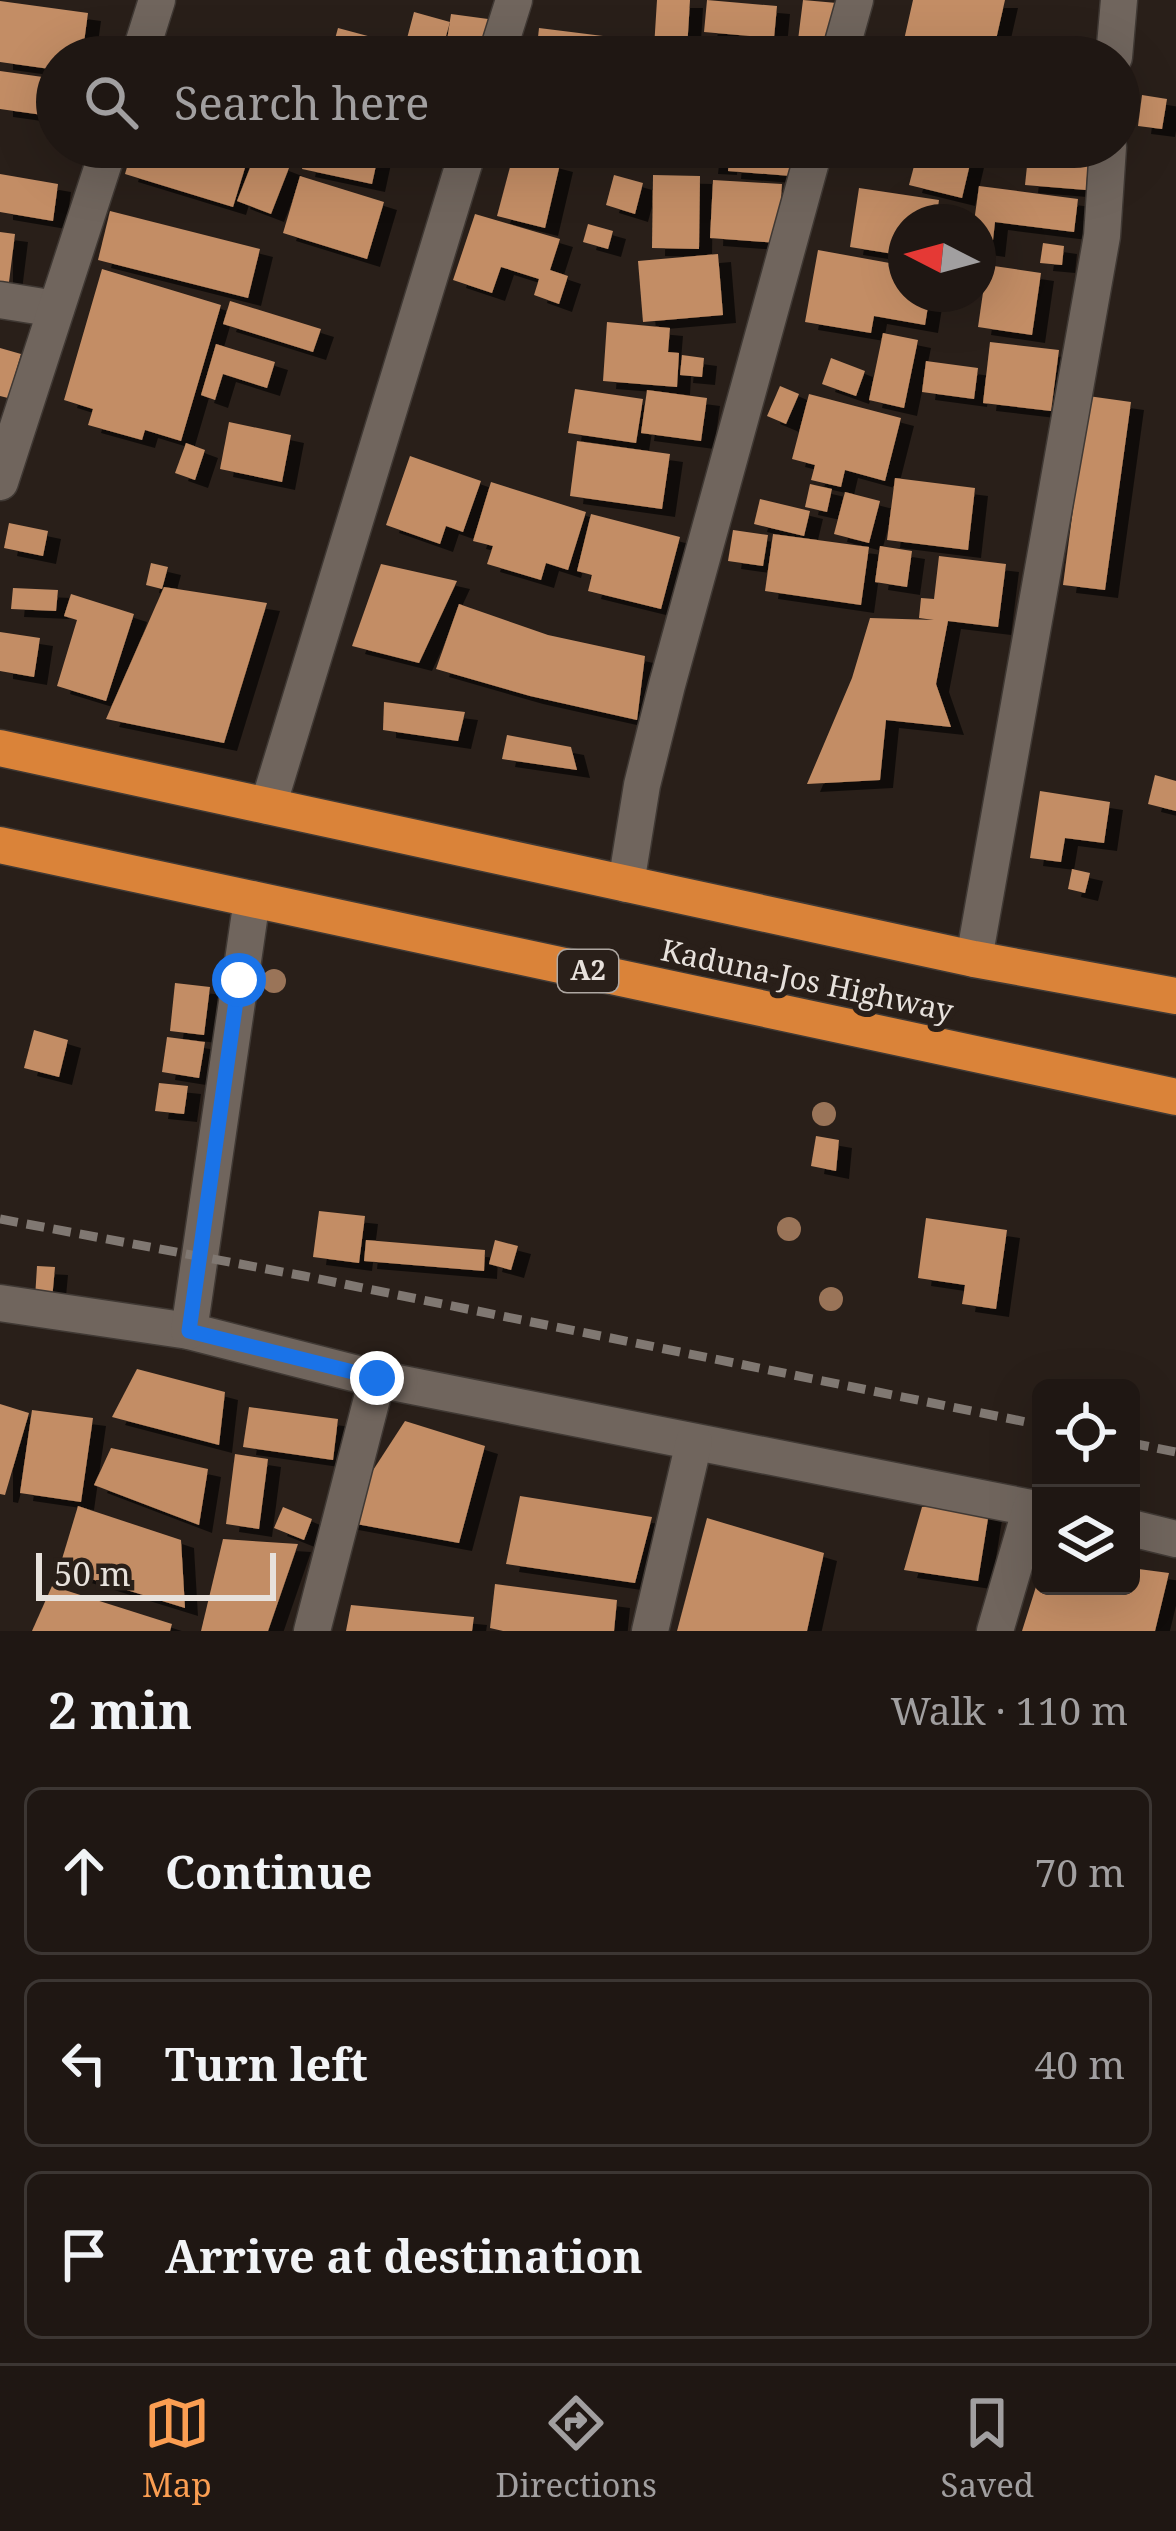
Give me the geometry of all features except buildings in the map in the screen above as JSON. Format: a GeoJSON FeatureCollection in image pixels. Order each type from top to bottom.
{"type":"FeatureCollection","features":[{"type":"Feature","properties":{"kind":"highway","name":"Kaduna-Jos Highway"},"geometry":{"type":"LineString","coordinates":[[0,748],[974,959],[1176,996]]}},
{"type":"Feature","properties":{"kind":"highway","name":"Kaduna-Jos Highway"},"geometry":{"type":"LineString","coordinates":[[0,845],[1176,1097]]}},
{"type":"Feature","properties":{"kind":"street"},"geometry":{"type":"LineString","coordinates":[[146,36],[157,0]]}},
{"type":"Feature","properties":{"kind":"street"},"geometry":{"type":"LineString","coordinates":[[503,36],[514,0]]}},
{"type":"Feature","properties":{"kind":"street"},"geometry":{"type":"LineString","coordinates":[[845,36],[855,0]]}},
{"type":"Feature","properties":{"kind":"street"},"geometry":{"type":"LineString","coordinates":[[1115,36],[1118,0]]}},
{"type":"Feature","properties":{"kind":"street"},"geometry":{"type":"LineString","coordinates":[[0,482],[102,168]]}},
{"type":"Feature","properties":{"kind":"street"},"geometry":{"type":"LineString","coordinates":[[268,806],[463,168]]}},
{"type":"Feature","properties":{"kind":"street"},"geometry":{"type":"LineString","coordinates":[[626,884],[642,785],[667,686],[808,168]]}},
{"type":"Feature","properties":{"kind":"street"},"geometry":{"type":"LineString","coordinates":[[974,959],[1102,236],[1107,168]]}},
{"type":"Feature","properties":{"kind":"street"},"geometry":{"type":"LineString","coordinates":[[0,300],[56,310]]}},
{"type":"Feature","properties":{"kind":"street"},"geometry":{"type":"LineString","coordinates":[[189,1331],[252,899]]}},
{"type":"Feature","properties":{"kind":"street"},"geometry":{"type":"LineString","coordinates":[[0,1304],[189,1331],[377,1378],[1032,1508]]}},
{"type":"Feature","properties":{"kind":"street"},"geometry":{"type":"LineString","coordinates":[[312,1631],[377,1378]]}},
{"type":"Feature","properties":{"kind":"street"},"geometry":{"type":"LineString","coordinates":[[650,1631],[694,1442]]}},
{"type":"Feature","properties":{"kind":"street"},"geometry":{"type":"LineString","coordinates":[[995,1631],[1032,1521]]}},
{"type":"Feature","properties":{"kind":"street"},"geometry":{"type":"LineString","coordinates":[[1140,1530],[1176,1539]]}},
{"type":"Feature","properties":{"kind":"railway"},"geometry":{"type":"LineString","coordinates":[[0,1219],[1032,1423]]}},
{"type":"Feature","properties":{"kind":"railway"},"geometry":{"type":"LineString","coordinates":[[1140,1445],[1176,1452]]}},
{"type":"Feature","properties":{"kind":"route"},"geometry":{"type":"LineString","coordinates":[[239,980],[189,1331],[377,1378]]}}]}
